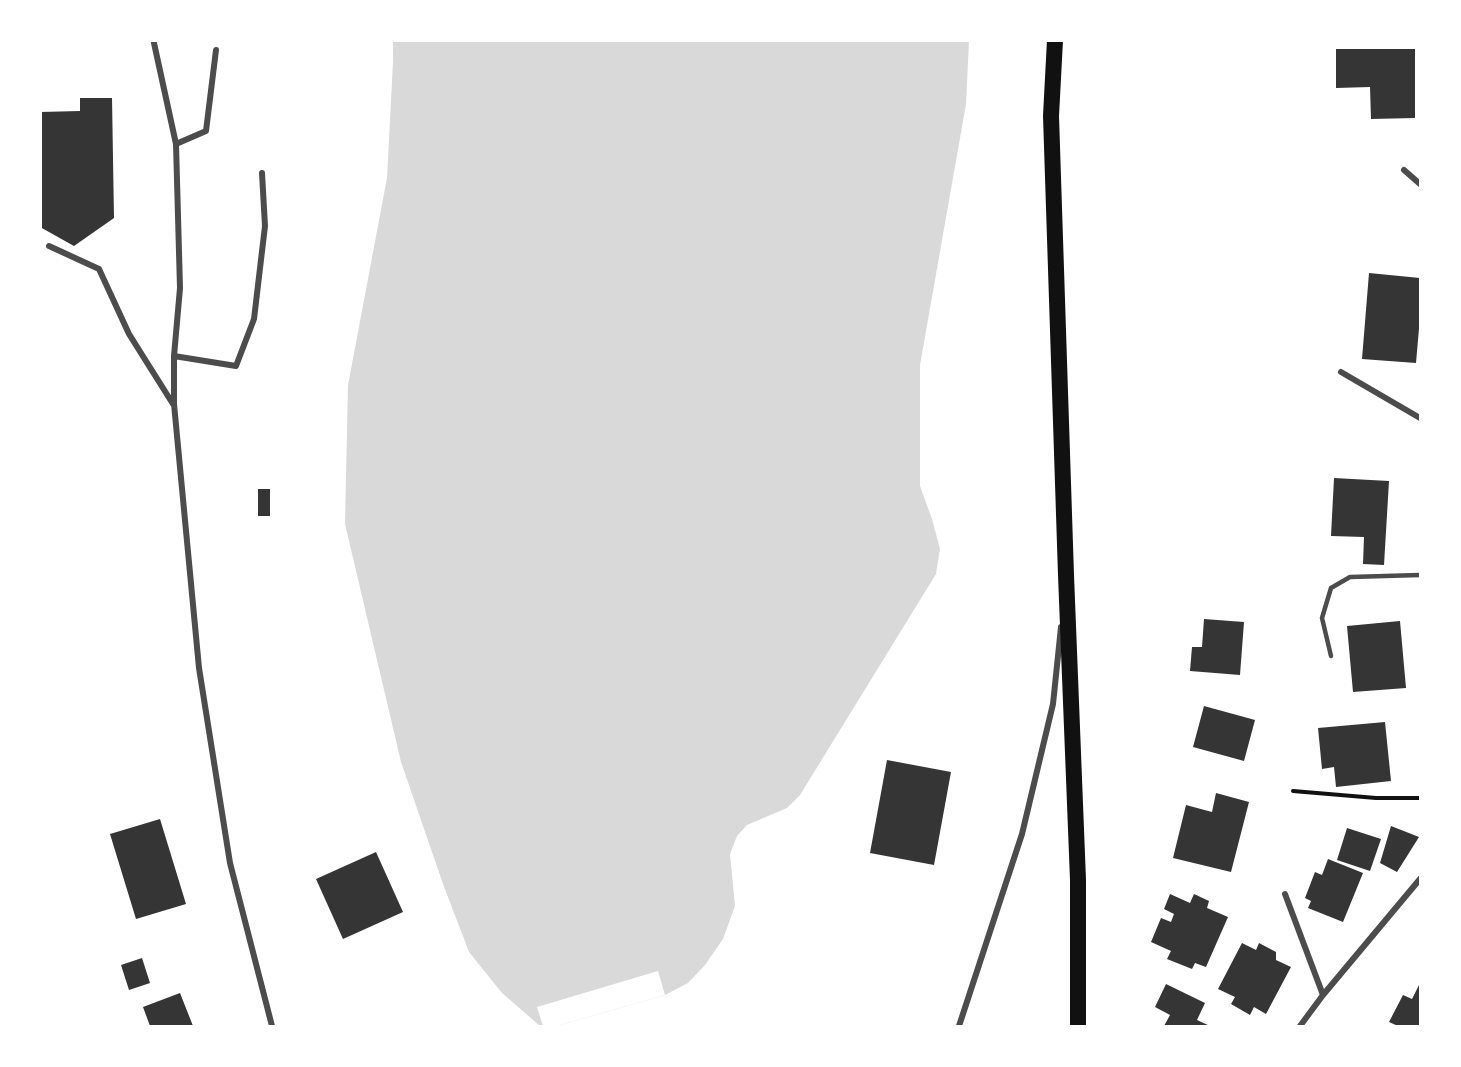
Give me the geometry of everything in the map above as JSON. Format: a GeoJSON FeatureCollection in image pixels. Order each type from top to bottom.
{"type":"FeatureCollection","features":[{"type":"Feature","properties":{"kind":"highway"},"geometry":{"type":"LineString","coordinates":[[1055,40],[1051,116],[1078,880],[1078,1026]]}},
{"type":"Feature","properties":{"kind":"street"},"geometry":{"type":"LineString","coordinates":[[154,43],[176,144],[180,288],[174,356],[174,404],[199,668],[230,863],[272,1026]]}},
{"type":"Feature","properties":{"kind":"street"},"geometry":{"type":"LineString","coordinates":[[176,144],[206,131],[216,50]]}},
{"type":"Feature","properties":{"kind":"street"},"geometry":{"type":"LineString","coordinates":[[1404,170],[1420,184]]}},
{"type":"Feature","properties":{"kind":"street"},"geometry":{"type":"LineString","coordinates":[[174,356],[236,366],[254,319],[265,226],[262,173]]}},
{"type":"Feature","properties":{"kind":"street"},"geometry":{"type":"LineString","coordinates":[[49,246],[99,269],[129,334],[174,404]]}},
{"type":"Feature","properties":{"kind":"street"},"geometry":{"type":"LineString","coordinates":[[1341,372],[1420,418]]}},
{"type":"Feature","properties":{"kind":"street"},"geometry":{"type":"LineString","coordinates":[[959,1026],[1022,834],[1053,704],[1066,575]]}},
{"type":"Feature","properties":{"kind":"street"},"geometry":{"type":"LineString","coordinates":[[1300,1026],[1420,879]]}},
{"type":"Feature","properties":{"kind":"street"},"geometry":{"type":"LineString","coordinates":[[1285,894],[1323,995]]}},
{"type":"Feature","properties":{"kind":"lane"},"geometry":{"type":"LineString","coordinates":[[1331,656],[1322,618],[1331,588],[1350,577],[1420,575]]}},
{"type":"Feature","properties":{"kind":"path"},"geometry":{"type":"LineString","coordinates":[[1293,791],[1376,798],[1420,798]]}},
{"type":"Feature","properties":{"kind":"shaded area"},"geometry":{"type":"Polygon","coordinates":[[[393,41],[969,41],[966,104],[920,365],[920,486],[940,549],[936,574],[800,795],[787,808],[747,825],[737,836],[730,854],[735,906],[723,939],[705,965],[688,983],[665,995],[557,1026],[540,1026],[502,993],[469,952],[401,762],[345,524],[348,385],[387,178],[393,41]]]}},
{"type":"Feature","properties":{"kind":"pier"},"geometry":{"type":"Polygon","coordinates":[[[658,971],[665,995],[557,1026],[543,1026],[537,1007],[658,971]]]}},
{"type":"Feature","properties":{"kind":"building"},"geometry":{"type":"Polygon","coordinates":[[[1336,49],[1415,49],[1415,118],[1371,119],[1370,87],[1336,88],[1336,49]]]}},
{"type":"Feature","properties":{"kind":"building"},"geometry":{"type":"Polygon","coordinates":[[[80,98],[112,98],[114,218],[74,246],[40,227],[40,112],[80,111],[80,98]]]}},
{"type":"Feature","properties":{"kind":"building"},"geometry":{"type":"Polygon","coordinates":[[[1369,273],[1420,278],[1420,317],[1416,363],[1362,359],[1369,273]]]}},
{"type":"Feature","properties":{"kind":"building"},"geometry":{"type":"Polygon","coordinates":[[[1334,478],[1389,481],[1384,565],[1363,564],[1364,537],[1331,536],[1334,478]]]}},
{"type":"Feature","properties":{"kind":"building"},"geometry":{"type":"Polygon","coordinates":[[[258,489],[270,489],[270,516],[258,516],[258,489]]]}},
{"type":"Feature","properties":{"kind":"building"},"geometry":{"type":"Polygon","coordinates":[[[1204,619],[1244,622],[1240,675],[1190,671],[1192,647],[1202,647],[1204,619]]]}},
{"type":"Feature","properties":{"kind":"building"},"geometry":{"type":"Polygon","coordinates":[[[1400,621],[1406,688],[1353,692],[1347,626],[1400,621]]]}},
{"type":"Feature","properties":{"kind":"building"},"geometry":{"type":"Polygon","coordinates":[[[1204,706],[1255,720],[1244,761],[1193,747],[1204,706]]]}},
{"type":"Feature","properties":{"kind":"building"},"geometry":{"type":"Polygon","coordinates":[[[1385,722],[1391,781],[1336,787],[1334,767],[1322,769],[1318,728],[1385,722]]]}},
{"type":"Feature","properties":{"kind":"building"},"geometry":{"type":"Polygon","coordinates":[[[887,760],[951,772],[934,865],[870,853],[887,760]]]}},
{"type":"Feature","properties":{"kind":"building"},"geometry":{"type":"Polygon","coordinates":[[[1216,793],[1249,802],[1231,872],[1173,858],[1186,805],[1212,812],[1216,793]]]}},
{"type":"Feature","properties":{"kind":"building"},"geometry":{"type":"Polygon","coordinates":[[[160,819],[186,904],[136,919],[110,834],[160,819]]]}},
{"type":"Feature","properties":{"kind":"building"},"geometry":{"type":"Polygon","coordinates":[[[1391,826],[1419,837],[1397,872],[1380,863],[1391,826]]]}},
{"type":"Feature","properties":{"kind":"building"},"geometry":{"type":"Polygon","coordinates":[[[1347,828],[1381,839],[1370,871],[1337,860],[1347,828]]]}},
{"type":"Feature","properties":{"kind":"building"},"geometry":{"type":"Polygon","coordinates":[[[376,852],[403,912],[343,939],[316,879],[376,852]]]}},
{"type":"Feature","properties":{"kind":"building"},"geometry":{"type":"Polygon","coordinates":[[[1328,859],[1363,873],[1343,922],[1308,908],[1311,901],[1305,898],[1315,872],[1322,875],[1328,859]]]}},
{"type":"Feature","properties":{"kind":"building"},"geometry":{"type":"Polygon","coordinates":[[[1170,894],[1190,903],[1194,894],[1209,901],[1207,908],[1228,917],[1206,967],[1195,963],[1192,969],[1167,959],[1171,951],[1151,942],[1161,918],[1171,922],[1174,914],[1164,909],[1170,894]]]}},
{"type":"Feature","properties":{"kind":"building"},"geometry":{"type":"Polygon","coordinates":[[[1242,943],[1256,950],[1259,943],[1276,952],[1276,960],[1291,967],[1266,1014],[1254,1007],[1250,1015],[1231,1004],[1235,997],[1218,989],[1242,943]]]}},
{"type":"Feature","properties":{"kind":"building"},"geometry":{"type":"Polygon","coordinates":[[[142,958],[150,983],[129,990],[121,965],[142,958]]]}},
{"type":"Feature","properties":{"kind":"building"},"geometry":{"type":"Polygon","coordinates":[[[1166,984],[1205,1003],[1197,1020],[1210,1026],[1164,1026],[1170,1015],[1155,1007],[1166,984]]]}},
{"type":"Feature","properties":{"kind":"building"},"geometry":{"type":"Polygon","coordinates":[[[1419,985],[1420,1026],[1398,1026],[1389,1022],[1403,995],[1412,999],[1419,985]]]}},
{"type":"Feature","properties":{"kind":"building"},"geometry":{"type":"Polygon","coordinates":[[[180,993],[193,1026],[150,1026],[143,1007],[180,993]]]}}]}
